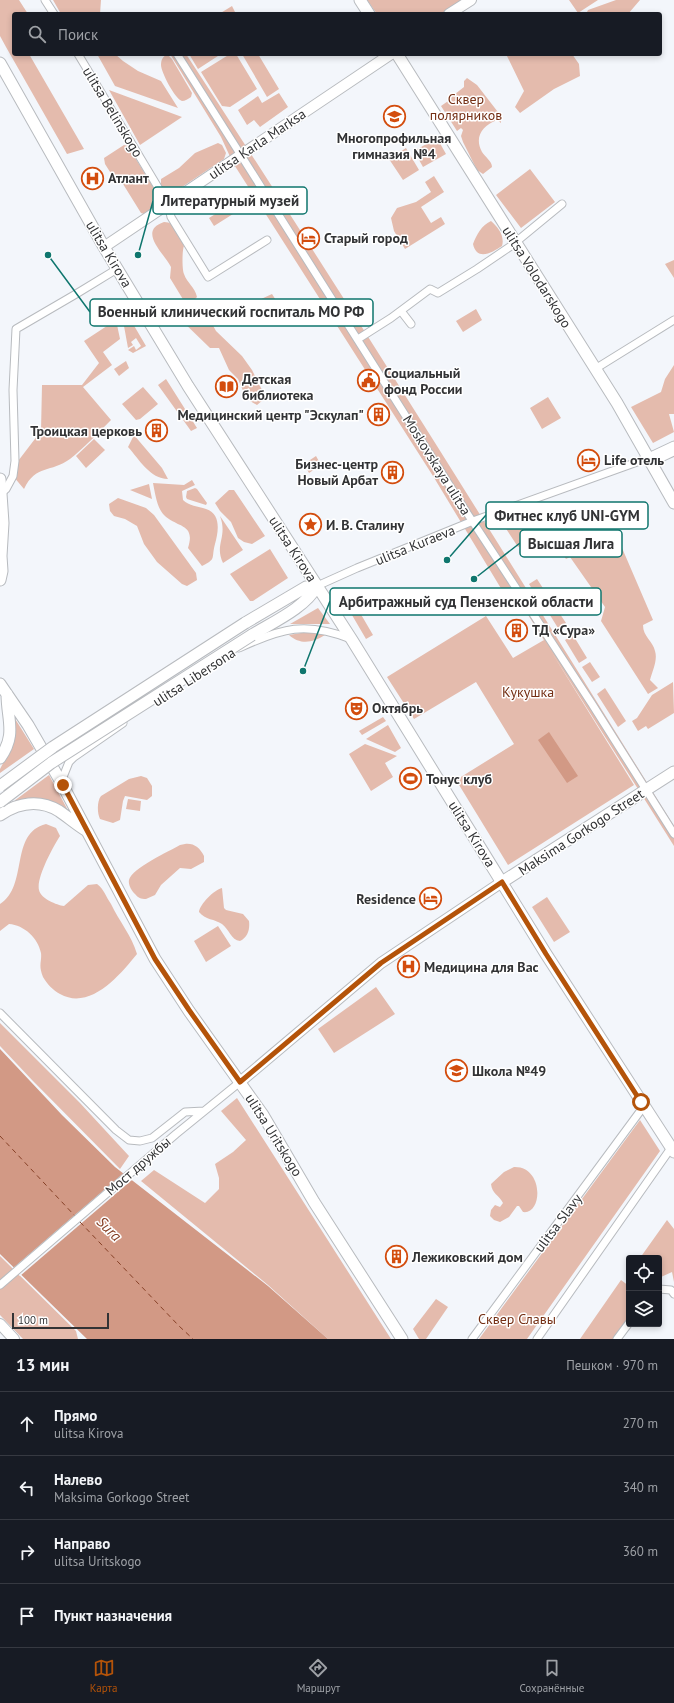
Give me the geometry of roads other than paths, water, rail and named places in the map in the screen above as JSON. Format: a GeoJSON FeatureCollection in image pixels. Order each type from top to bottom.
{"type":"FeatureCollection","features":[{"type":"Feature","properties":{"kind":"main road"},"geometry":{"type":"LineString","coordinates":[[360,0],[368,12]]}},
{"type":"Feature","properties":{"kind":"main road"},"geometry":{"type":"LineString","coordinates":[[452,12],[471,0]]}},
{"type":"Feature","properties":{"kind":"main road","name":"ulitsa Karla Marksa"},"geometry":{"type":"LineString","coordinates":[[104,247],[387,56]]}},
{"type":"Feature","properties":{"kind":"main road","name":"ulitsa Volodarskogo"},"geometry":{"type":"LineString","coordinates":[[398,56],[595,369],[674,503]]}},
{"type":"Feature","properties":{"kind":"main road","name":"ulitsa Kirova"},"geometry":{"type":"LineString","coordinates":[[0,63],[104,247],[188,386],[352,640],[546,954],[673,1150]]}},
{"type":"Feature","properties":{"kind":"main road"},"geometry":{"type":"LineString","coordinates":[[0,479],[2,510],[2,571],[0,580]]}},
{"type":"Feature","properties":{"kind":"main road"},"geometry":{"type":"LineString","coordinates":[[0,786],[53,747],[245,623],[306,587],[317,586]]}},
{"type":"Feature","properties":{"kind":"main road"},"geometry":{"type":"LineString","coordinates":[[0,802],[54,761],[302,604],[312,595],[317,586]]}},
{"type":"Feature","properties":{"kind":"main road","name":"ulitsa Uritskogo"},"geometry":{"type":"LineString","coordinates":[[0,684],[8,694],[46,755],[155,959],[240,1082],[402,1339]]}},
{"type":"Feature","properties":{"kind":"main road"},"geometry":{"type":"LineString","coordinates":[[0,758],[10,741],[11,730],[7,710],[8,694]]}},
{"type":"Feature","properties":{"kind":"main road","name":"Maksima Gorkogo Street"},"geometry":{"type":"LineString","coordinates":[[240,1082],[381,963],[502,882],[674,772]]}},
{"type":"Feature","properties":{"kind":"main road"},"geometry":{"type":"LineString","coordinates":[[0,815],[10,808],[25,803],[40,805],[58,811],[87,831]]}},
{"type":"Feature","properties":{"kind":"main road"},"geometry":{"type":"LineString","coordinates":[[0,1324],[14,1339]]}},
{"type":"Feature","properties":{"kind":"street"},"geometry":{"type":"LineString","coordinates":[[45,0],[53,12]]}},
{"type":"Feature","properties":{"kind":"street","name":"ulitsa Belinskogo"},"geometry":{"type":"LineString","coordinates":[[79,56],[168,204],[171,217],[208,277],[267,240]]}},
{"type":"Feature","properties":{"kind":"street","name":"Moskovskaya ulitsa"},"geometry":{"type":"LineString","coordinates":[[178,56],[473,521],[674,834]]}},
{"type":"Feature","properties":{"kind":"street"},"geometry":{"type":"LineString","coordinates":[[358,339],[401,311],[430,289],[438,293],[478,269],[515,242],[562,204]]}},
{"type":"Feature","properties":{"kind":"street"},"geometry":{"type":"LineString","coordinates":[[0,495],[6,489],[13,476],[15,462],[13,390],[16,329],[117,269]]}},
{"type":"Feature","properties":{"kind":"street"},"geometry":{"type":"LineString","coordinates":[[401,311],[411,324]]}},
{"type":"Feature","properties":{"kind":"street"},"geometry":{"type":"LineString","coordinates":[[595,369],[674,320]]}},
{"type":"Feature","properties":{"kind":"street","name":"ulitsa Kuraeva"},"geometry":{"type":"LineString","coordinates":[[317,586],[357,568],[473,521],[648,457],[674,445]]}},
{"type":"Feature","properties":{"kind":"street","name":"ulitsa Kuraeva"},"geometry":{"type":"LineString","coordinates":[[648,457],[661,458],[674,452]]}},
{"type":"Feature","properties":{"kind":"street","name":"ulitsa Libersona"},"geometry":{"type":"LineString","coordinates":[[61,782],[69,762],[74,756],[234,651],[266,636],[284,630],[299,628],[334,632],[352,640]]}},
{"type":"Feature","properties":{"kind":"street"},"geometry":{"type":"LineString","coordinates":[[0,790],[46,755]]}},
{"type":"Feature","properties":{"kind":"street"},"geometry":{"type":"LineString","coordinates":[[0,1013],[116,1130],[128,1140],[140,1141],[152,1138],[185,1112],[204,1111]]}},
{"type":"Feature","properties":{"kind":"street","name":"Мост дружбы"},"geometry":{"type":"LineString","coordinates":[[3,1283],[139,1165],[240,1082]]}},
{"type":"Feature","properties":{"kind":"street","name":"ulitsa Slavy"},"geometry":{"type":"LineString","coordinates":[[472,1339],[644,1106]]}},
{"type":"Feature","properties":{"kind":"street"},"geometry":{"type":"LineString","coordinates":[[537,1339],[673,1150]]}},
{"type":"Feature","properties":{"kind":"street"},"geometry":{"type":"LineString","coordinates":[[662,1290],[672,1292]]}},
{"type":"Feature","properties":{"kind":"street"},"geometry":{"type":"LineString","coordinates":[[617,1339],[626,1327]]}},
{"type":"Feature","properties":{"kind":"water"},"geometry":{"type":"Polygon","coordinates":[[[549,732],[578,776],[567,783],[538,740],[549,732]]]}},
{"type":"Feature","properties":{"kind":"water","name":"Sura"},"geometry":{"type":"Polygon","coordinates":[[[0,1049],[62,1115],[115,1167],[268,1286],[328,1339],[87,1339],[0,1254],[0,1049]]]}},
{"type":"Feature","properties":{"kind":"place","name":"Многопрофильная гимназия №4"},"geometry":{"type":"Point","coordinates":[394,116]}},
{"type":"Feature","properties":{"kind":"place","name":"Атлант"},"geometry":{"type":"Point","coordinates":[92,178]}},
{"type":"Feature","properties":{"kind":"place","name":"Старый город"},"geometry":{"type":"Point","coordinates":[309,238]}},
{"type":"Feature","properties":{"kind":"place","name":"Военный клинический госпиталь МО РФ"},"geometry":{"type":"Point","coordinates":[48,255]}},
{"type":"Feature","properties":{"kind":"place","name":"Литературный музей"},"geometry":{"type":"Point","coordinates":[138,255]}},
{"type":"Feature","properties":{"kind":"place","name":"Социальный фонд России"},"geometry":{"type":"Point","coordinates":[369,381]}},
{"type":"Feature","properties":{"kind":"place","name":"Детская библиотека"},"geometry":{"type":"Point","coordinates":[226,387]}},
{"type":"Feature","properties":{"kind":"place","name":"Медицинский центр \"Эскулап\""},"geometry":{"type":"Point","coordinates":[379,415]}},
{"type":"Feature","properties":{"kind":"place","name":"Троицкая церковь"},"geometry":{"type":"Point","coordinates":[157,431]}},
{"type":"Feature","properties":{"kind":"place","name":"Life отель"},"geometry":{"type":"Point","coordinates":[589,460]}},
{"type":"Feature","properties":{"kind":"place","name":"Бизнес-центр Новый Арбат"},"geometry":{"type":"Point","coordinates":[393,472]}},
{"type":"Feature","properties":{"kind":"place","name":"И. В. Сталину"},"geometry":{"type":"Point","coordinates":[310,525]}},
{"type":"Feature","properties":{"kind":"place","name":"Фитнес клуб UNI-GYM"},"geometry":{"type":"Point","coordinates":[447,560]}},
{"type":"Feature","properties":{"kind":"place","name":"Высшая Лига"},"geometry":{"type":"Point","coordinates":[474,579]}},
{"type":"Feature","properties":{"kind":"place","name":"ТД «Сура»"},"geometry":{"type":"Point","coordinates":[516,630]}},
{"type":"Feature","properties":{"kind":"place","name":"Арбитражный суд Пензенской области"},"geometry":{"type":"Point","coordinates":[303,671]}},
{"type":"Feature","properties":{"kind":"place","name":"Октябрь"},"geometry":{"type":"Point","coordinates":[357,708]}},
{"type":"Feature","properties":{"kind":"place","name":"Тонус клуб"},"geometry":{"type":"Point","coordinates":[410,779]}},
{"type":"Feature","properties":{"kind":"place","name":"Residence"},"geometry":{"type":"Point","coordinates":[431,899]}},
{"type":"Feature","properties":{"kind":"place","name":"Медицина для Вас"},"geometry":{"type":"Point","coordinates":[409,967]}},
{"type":"Feature","properties":{"kind":"place","name":"Школа №49"},"geometry":{"type":"Point","coordinates":[457,1071]}},
{"type":"Feature","properties":{"kind":"place","name":"Лежиковский дом"},"geometry":{"type":"Point","coordinates":[396,1257]}},
{"type":"Feature","properties":{"kind":"park label","name":"Сквер полярников"},"geometry":{"type":"Point","coordinates":[466,108]}},
{"type":"Feature","properties":{"kind":"park label","name":"Кукушка"},"geometry":{"type":"Point","coordinates":[528,692]}},
{"type":"Feature","properties":{"kind":"park label","name":"Сквер Славы"},"geometry":{"type":"Point","coordinates":[517,1319]}}]}
